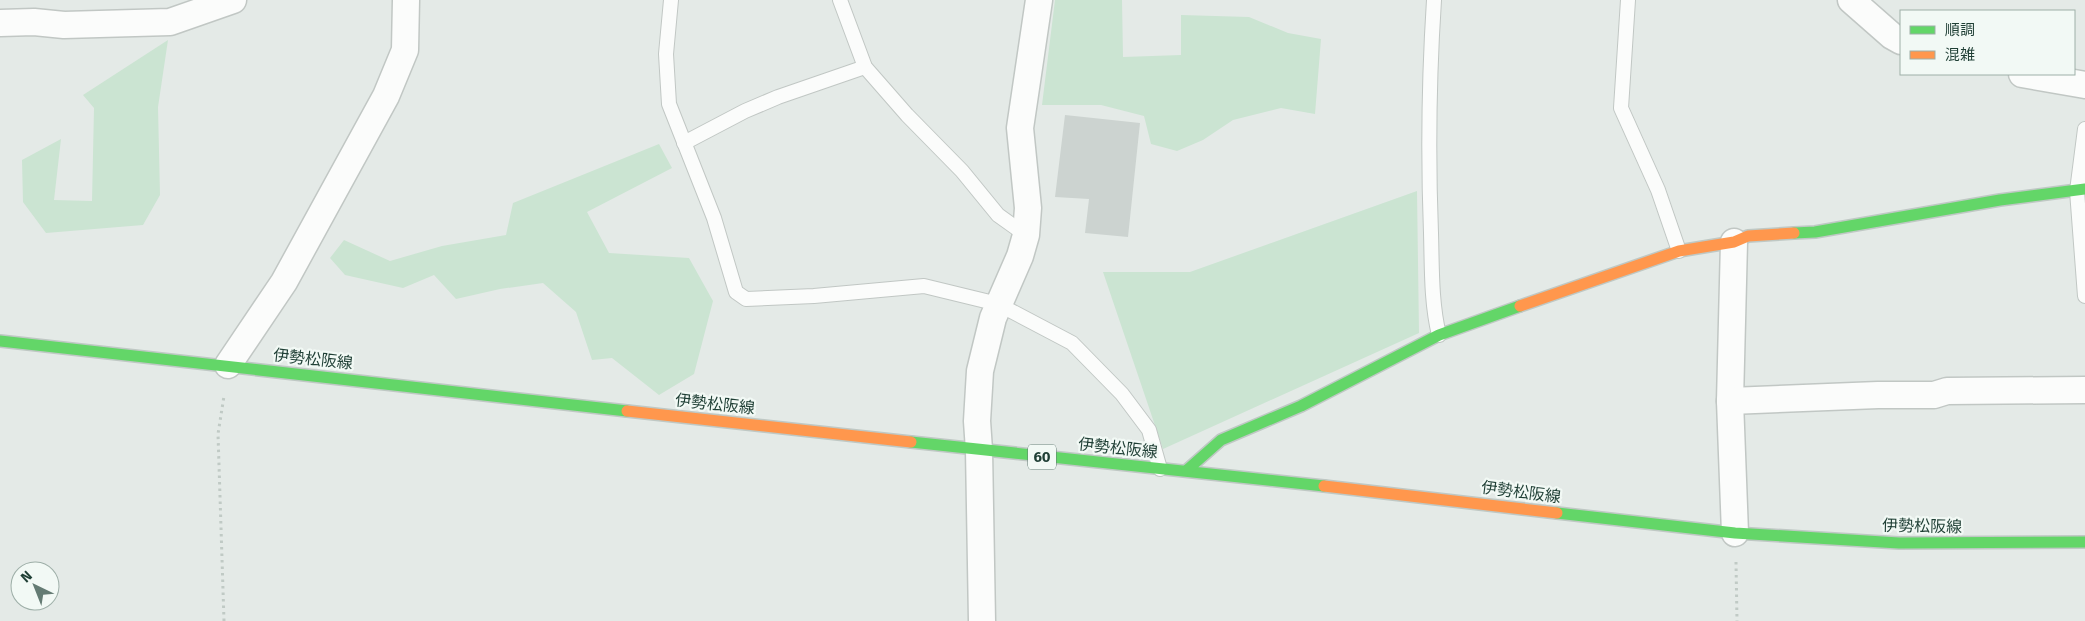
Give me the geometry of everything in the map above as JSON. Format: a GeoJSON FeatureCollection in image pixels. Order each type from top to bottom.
{"type":"FeatureCollection","features":[{"type":"Feature","properties":{"kind":"main road"},"geometry":{"type":"LineString","coordinates":[[1187,470],[1221,440],[1300,406],[1439,336],[1565,289],[1679,252],[1734,242],[1748,236],[1815,232],[2000,200],[2081,190]]}},
{"type":"Feature","properties":{"kind":"main road","name":"伊勢松阪線"},"geometry":{"type":"LineString","coordinates":[[0,341],[979,450],[1160,469],[1187,470],[1735,533],[1899,543],[2085,542]]}},
{"type":"Feature","properties":{"kind":"street"},"geometry":{"type":"LineString","coordinates":[[0,23],[34,22],[64,25],[170,22],[233,0]]}},
{"type":"Feature","properties":{"kind":"street"},"geometry":{"type":"LineString","coordinates":[[228,365],[284,282],[386,96],[405,50],[406,0]]}},
{"type":"Feature","properties":{"kind":"street"},"geometry":{"type":"LineString","coordinates":[[982,621],[979,450],[976,421],[980,370],[998,304],[1020,256],[1026,235],[1028,208],[1020,128],[1039,0]]}},
{"type":"Feature","properties":{"kind":"street"},"geometry":{"type":"LineString","coordinates":[[1851,0],[1892,36],[1900,40]]}},
{"type":"Feature","properties":{"kind":"street"},"geometry":{"type":"LineString","coordinates":[[0,13],[34,22]]}},
{"type":"Feature","properties":{"kind":"street"},"geometry":{"type":"LineString","coordinates":[[2028,75],[2085,85]]}},
{"type":"Feature","properties":{"kind":"street"},"geometry":{"type":"LineString","coordinates":[[1734,242],[1730,401],[1735,533]]}},
{"type":"Feature","properties":{"kind":"street"},"geometry":{"type":"LineString","coordinates":[[1730,401],[1878,395],[1934,395],[1948,391],[2085,390]]}},
{"type":"Feature","properties":{"kind":"lane"},"geometry":{"type":"LineString","coordinates":[[671,0],[666,54],[669,104],[714,218],[736,292],[746,299],[814,296],[924,286],[998,304],[1072,343],[1122,394],[1149,430],[1160,469]]}},
{"type":"Feature","properties":{"kind":"lane"},"geometry":{"type":"LineString","coordinates":[[840,0],[865,67],[907,115],[962,171],[998,215],[1026,235]]}},
{"type":"Feature","properties":{"kind":"lane"},"geometry":{"type":"LineString","coordinates":[[1434,0],[1429,188],[1434,313],[1439,336]]}},
{"type":"Feature","properties":{"kind":"lane"},"geometry":{"type":"LineString","coordinates":[[1628,0],[1621,108],[1658,190],[1679,252]]}},
{"type":"Feature","properties":{"kind":"lane"},"geometry":{"type":"LineString","coordinates":[[684,143],[744,111],[778,97],[865,67]]}},
{"type":"Feature","properties":{"kind":"lane"},"geometry":{"type":"LineString","coordinates":[[2085,129],[2081,190],[2085,296]]}},
{"type":"Feature","properties":{"kind":"path"},"geometry":{"type":"LineString","coordinates":[[224,621],[218,434],[228,365]]}},
{"type":"Feature","properties":{"kind":"path"},"geometry":{"type":"LineString","coordinates":[[1735,533],[1737,621]]}},
{"type":"Feature","properties":{"kind":"green space"},"geometry":{"type":"Polygon","coordinates":[[[1055,0],[1122,0],[1123,57],[1181,55],[1181,15],[1249,17],[1288,33],[1321,39],[1315,114],[1281,108],[1233,120],[1203,140],[1177,151],[1151,144],[1144,116],[1101,105],[1042,105],[1055,0]]]}},
{"type":"Feature","properties":{"kind":"green space"},"geometry":{"type":"Polygon","coordinates":[[[168,40],[158,107],[160,195],[143,225],[46,233],[23,202],[22,160],[61,139],[54,200],[92,201],[94,108],[83,95],[168,40]]]}},
{"type":"Feature","properties":{"kind":"green space"},"geometry":{"type":"Polygon","coordinates":[[[659,144],[672,168],[587,212],[609,253],[689,258],[713,301],[694,374],[659,395],[612,358],[592,360],[576,312],[543,283],[500,289],[456,299],[434,275],[403,288],[345,275],[330,258],[344,240],[390,261],[442,246],[506,235],[513,203],[659,144]]]}},
{"type":"Feature","properties":{"kind":"green space"},"geometry":{"type":"Polygon","coordinates":[[[1417,191],[1419,333],[1163,449],[1103,272],[1190,272],[1417,191]]]}},
{"type":"Feature","properties":{"kind":"building"},"geometry":{"type":"Polygon","coordinates":[[[1065,115],[1140,123],[1128,237],[1085,233],[1089,199],[1055,197],[1065,115]]]}},
{"type":"Feature","properties":{"kind":"traffic: fast"},"geometry":{"type":"LineString","coordinates":[[1794,233],[1815,232],[2000,200],[2085,189]]}},
{"type":"Feature","properties":{"kind":"traffic: fast"},"geometry":{"type":"LineString","coordinates":[[1187,470],[1221,440],[1301,406],[1439,335],[1520,306]]}},
{"type":"Feature","properties":{"kind":"traffic: fast"},"geometry":{"type":"LineString","coordinates":[[0,341],[627,411]]}},
{"type":"Feature","properties":{"kind":"traffic: fast"},"geometry":{"type":"LineString","coordinates":[[911,442],[1324,486]]}},
{"type":"Feature","properties":{"kind":"traffic: fast"},"geometry":{"type":"LineString","coordinates":[[1557,513],[1735,533],[1899,543],[2085,542]]}},
{"type":"Feature","properties":{"kind":"traffic: slow"},"geometry":{"type":"LineString","coordinates":[[1520,306],[1679,251],[1734,242],[1748,236],[1794,233]]}},
{"type":"Feature","properties":{"kind":"traffic: slow"},"geometry":{"type":"LineString","coordinates":[[627,411],[911,442]]}},
{"type":"Feature","properties":{"kind":"traffic: slow"},"geometry":{"type":"LineString","coordinates":[[1324,486],[1557,513]]}}]}
